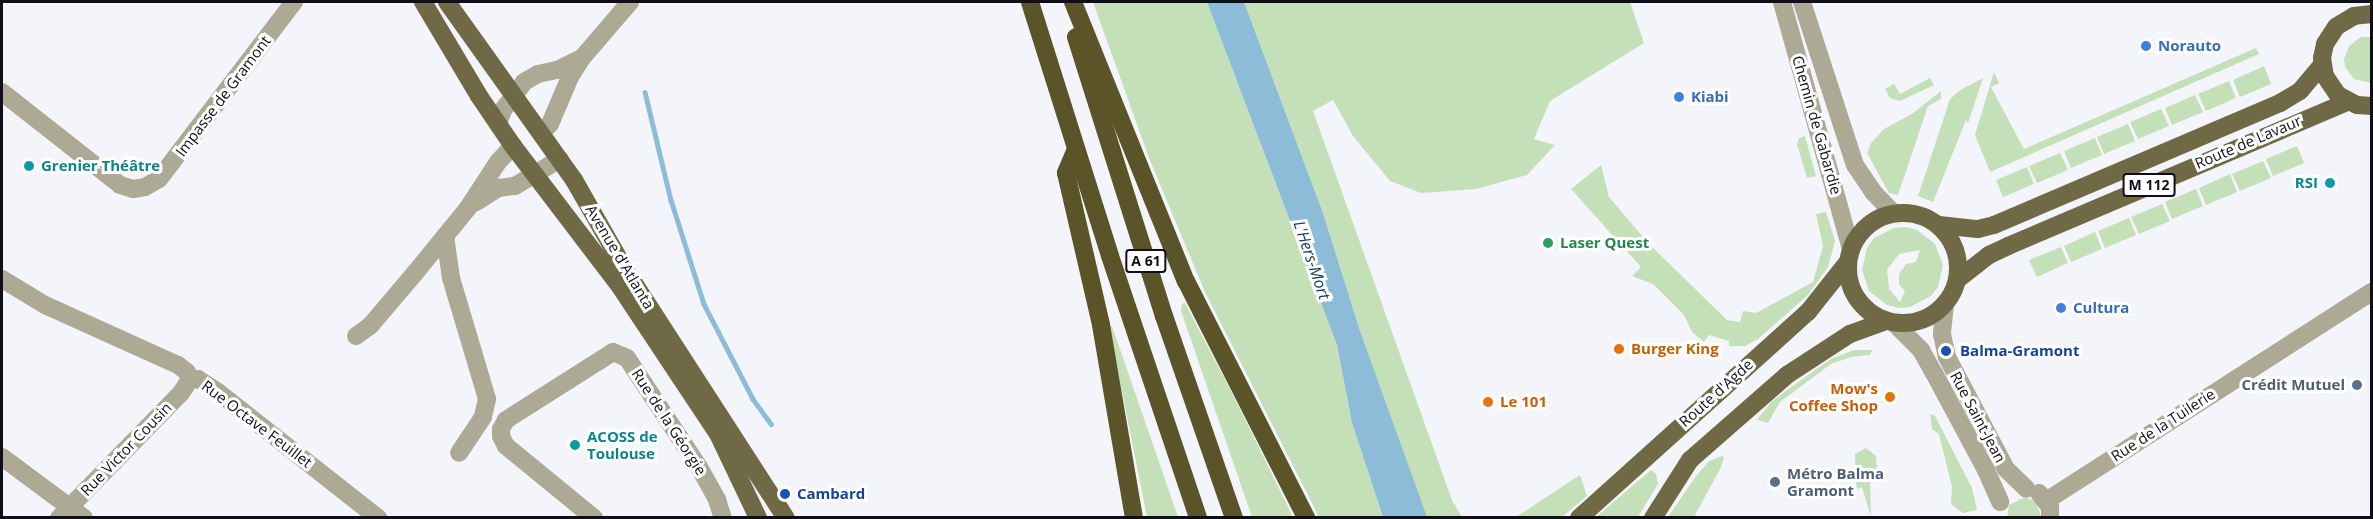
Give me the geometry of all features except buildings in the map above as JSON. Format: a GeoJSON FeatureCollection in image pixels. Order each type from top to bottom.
{"type":"FeatureCollection","features":[{"type":"Feature","properties":{"kind":"highway","name":"A 61"},"geometry":{"type":"LineString","coordinates":[[1030,2],[1146,366],[1198,518]]}},
{"type":"Feature","properties":{"kind":"highway","name":"A 61"},"geometry":{"type":"LineString","coordinates":[[1065,2],[1128,204],[1233,518]]}},
{"type":"Feature","properties":{"kind":"highway"},"geometry":{"type":"LineString","coordinates":[[1072,2],[1186,281],[1306,518]]}},
{"type":"Feature","properties":{"kind":"highway"},"geometry":{"type":"LineString","coordinates":[[1076,149],[1066,173],[1101,325],[1134,518]]}},
{"type":"Feature","properties":{"kind":"main road","name":"Avenue d'Atlanta"},"geometry":{"type":"LineString","coordinates":[[423,2],[498,124],[534,176],[621,288],[717,434],[758,518]]}},
{"type":"Feature","properties":{"kind":"main road","name":"Avenue d'Atlanta"},"geometry":{"type":"LineString","coordinates":[[447,2],[560,159],[627,271],[786,518]]}},
{"type":"Feature","properties":{"kind":"main road"},"geometry":{"type":"LineString","coordinates":[[2372,14],[2354,16],[2336,27],[2325,44],[2322,65],[2330,86],[2348,102],[2372,106]]}},
{"type":"Feature","properties":{"kind":"main road","name":"Route de Lavaur"},"geometry":{"type":"LineString","coordinates":[[1939,225],[1978,229],[2004,221],[2280,103],[2300,91],[2322,65]]}},
{"type":"Feature","properties":{"kind":"main road","name":"Route de Lavaur"},"geometry":{"type":"LineString","coordinates":[[1957,280],[1989,255],[2008,246],[2348,102]]}},
{"type":"Feature","properties":{"kind":"main road"},"geometry":{"type":"LineString","coordinates":[[513,146],[541,133]]}},
{"type":"Feature","properties":{"kind":"main road"},"geometry":{"type":"LineString","coordinates":[[1894,214],[1912,214],[1939,225],[1948,235],[1955,251],[1957,280],[1945,304],[1930,317],[1908,324],[1890,322],[1869,313],[1856,299],[1850,288],[1849,256],[1863,230],[1880,218],[1894,214]]}},
{"type":"Feature","properties":{"kind":"main road","name":"Route d'Agde"},"geometry":{"type":"LineString","coordinates":[[1579,518],[1808,312],[1849,256]]}},
{"type":"Feature","properties":{"kind":"main road"},"geometry":{"type":"LineString","coordinates":[[1653,518],[1690,460],[1787,375],[1850,334],[1890,322]]}},
{"type":"Feature","properties":{"kind":"street","name":"Impasse de Gramont"},"geometry":{"type":"LineString","coordinates":[[2,92],[120,185],[133,189],[145,188],[159,179],[294,2]]}},
{"type":"Feature","properties":{"kind":"street"},"geometry":{"type":"LineString","coordinates":[[541,133],[550,124],[570,77],[582,58],[630,2]]}},
{"type":"Feature","properties":{"kind":"street","name":"Chemin de Gabardie"},"geometry":{"type":"LineString","coordinates":[[1782,2],[1849,256]]}},
{"type":"Feature","properties":{"kind":"street","name":"Chemin de Gabardie"},"geometry":{"type":"LineString","coordinates":[[1802,2],[1855,165],[1873,192],[1894,214]]}},
{"type":"Feature","properties":{"kind":"street"},"geometry":{"type":"LineString","coordinates":[[498,124],[503,110],[524,82],[538,74],[556,70],[582,58]]}},
{"type":"Feature","properties":{"kind":"street"},"geometry":{"type":"LineString","coordinates":[[356,336],[370,326],[445,236],[468,208],[498,162],[513,146]]}},
{"type":"Feature","properties":{"kind":"street"},"geometry":{"type":"LineString","coordinates":[[468,208],[488,193],[515,186],[560,159]]}},
{"type":"Feature","properties":{"kind":"street"},"geometry":{"type":"LineString","coordinates":[[445,236],[451,278],[487,399],[483,417],[459,453]]}},
{"type":"Feature","properties":{"kind":"street","name":"Rue Octave Feuillet"},"geometry":{"type":"LineString","coordinates":[[2,279],[45,305],[178,366],[189,378],[198,379],[218,392],[378,518]]}},
{"type":"Feature","properties":{"kind":"street","name":"Rue de la Tuilerie"},"geometry":{"type":"LineString","coordinates":[[2048,509],[2372,292]]}},
{"type":"Feature","properties":{"kind":"street","name":"Rue Saint-Jean"},"geometry":{"type":"LineString","coordinates":[[1945,304],[1941,334],[1947,357],[2006,469],[2026,488],[2041,494],[2048,509]]}},
{"type":"Feature","properties":{"kind":"street","name":"Rue Saint-Jean"},"geometry":{"type":"LineString","coordinates":[[1890,322],[1920,350],[1934,373],[1986,470],[1998,510]]}},
{"type":"Feature","properties":{"kind":"street","name":"Rue de la Géorgie"},"geometry":{"type":"LineString","coordinates":[[594,518],[506,446],[501,429],[506,420],[613,352],[627,358],[699,467],[717,500],[723,518]]}},
{"type":"Feature","properties":{"kind":"street","name":"Rue Victor Cousin"},"geometry":{"type":"LineString","coordinates":[[71,514],[182,393],[189,378]]}},
{"type":"Feature","properties":{"kind":"street"},"geometry":{"type":"LineString","coordinates":[[2,458],[71,514]]}},
{"type":"Feature","properties":{"kind":"street"},"geometry":{"type":"LineString","coordinates":[[1998,510],[2011,491],[2026,488]]}},
{"type":"Feature","properties":{"kind":"green space"},"geometry":{"type":"Polygon","coordinates":[[[1093,2],[1207,2],[1337,345],[1352,423],[1383,517],[1319,517],[1205,292],[1149,158],[1093,2]]]}},
{"type":"Feature","properties":{"kind":"green space"},"geometry":{"type":"Polygon","coordinates":[[[1244,2],[1630,2],[1644,43],[1550,101],[1534,139],[1555,145],[1527,175],[1476,189],[1421,193],[1390,181],[1353,136],[1333,100],[1313,111],[1452,500],[1462,517],[1427,517],[1424,511],[1360,331],[1323,213],[1244,2]]]}},
{"type":"Feature","properties":{"kind":"green space"},"geometry":{"type":"Polygon","coordinates":[[[2361,37],[2371,37],[2371,83],[2354,79],[2345,67],[2344,59],[2349,46],[2361,37]]]}},
{"type":"Feature","properties":{"kind":"green space"},"geometry":{"type":"Polygon","coordinates":[[[2256,48],[2259,54],[1990,172],[1975,135],[1994,72],[1999,83],[1991,87],[2024,149],[2256,48]]]}},
{"type":"Feature","properties":{"kind":"green space"},"geometry":{"type":"Polygon","coordinates":[[[2264,66],[2271,84],[2240,97],[2233,80],[2264,66]]]}},
{"type":"Feature","properties":{"kind":"green space"},"geometry":{"type":"Polygon","coordinates":[[[1930,78],[1934,85],[1900,101],[1890,98],[1885,89],[1894,84],[1900,94],[1930,78]]]}},
{"type":"Feature","properties":{"kind":"green space"},"geometry":{"type":"Polygon","coordinates":[[[1983,78],[1968,123],[1966,120],[1933,202],[1918,196],[1950,99],[1962,89],[1983,78]]]}},
{"type":"Feature","properties":{"kind":"green space"},"geometry":{"type":"Polygon","coordinates":[[[2229,81],[2236,98],[2206,111],[2198,94],[2229,81]]]}},
{"type":"Feature","properties":{"kind":"green space"},"geometry":{"type":"Polygon","coordinates":[[[1941,91],[1941,99],[1928,106],[1898,195],[1889,193],[1867,153],[1871,143],[1884,129],[1912,114],[1941,91]]]}},
{"type":"Feature","properties":{"kind":"green space"},"geometry":{"type":"Polygon","coordinates":[[[2195,95],[2203,112],[2172,125],[2165,108],[2195,95]]]}},
{"type":"Feature","properties":{"kind":"green space"},"geometry":{"type":"Polygon","coordinates":[[[2161,109],[2169,126],[2138,139],[2130,122],[2161,109]]]}},
{"type":"Feature","properties":{"kind":"green space"},"geometry":{"type":"Polygon","coordinates":[[[2128,124],[2135,141],[2104,154],[2097,137],[2128,124]]]}},
{"type":"Feature","properties":{"kind":"green space"},"geometry":{"type":"Polygon","coordinates":[[[1805,136],[1816,176],[1807,178],[1797,144],[1799,138],[1805,136]]]}},
{"type":"Feature","properties":{"kind":"green space"},"geometry":{"type":"Polygon","coordinates":[[[2095,138],[2102,155],[2071,168],[2064,151],[2095,138]]]}},
{"type":"Feature","properties":{"kind":"green space"},"geometry":{"type":"Polygon","coordinates":[[[2297,146],[2304,163],[2273,176],[2266,159],[2297,146]]]}},
{"type":"Feature","properties":{"kind":"green space"},"geometry":{"type":"Polygon","coordinates":[[[2060,153],[2068,170],[2037,183],[2029,166],[2060,153]]]}},
{"type":"Feature","properties":{"kind":"green space"},"geometry":{"type":"Polygon","coordinates":[[[2263,161],[2271,178],[2240,191],[2232,174],[2263,161]]]}},
{"type":"Feature","properties":{"kind":"green space"},"geometry":{"type":"Polygon","coordinates":[[[1601,165],[1609,197],[1648,243],[1727,320],[1740,322],[1743,311],[1756,313],[1813,282],[1823,246],[1816,214],[1826,212],[1835,241],[1828,267],[1808,295],[1758,339],[1745,346],[1729,346],[1729,341],[1709,335],[1704,342],[1692,332],[1684,315],[1653,284],[1632,276],[1641,267],[1571,189],[1601,165]]]}},
{"type":"Feature","properties":{"kind":"green space"},"geometry":{"type":"Polygon","coordinates":[[[2027,167],[2034,184],[2003,197],[1996,180],[2027,167]]]}},
{"type":"Feature","properties":{"kind":"green space"},"geometry":{"type":"Polygon","coordinates":[[[2230,174],[2237,192],[2206,205],[2199,188],[2230,174]]]}},
{"type":"Feature","properties":{"kind":"green space"},"geometry":{"type":"Polygon","coordinates":[[[2196,189],[2203,206],[2172,219],[2165,202],[2196,189]]]}},
{"type":"Feature","properties":{"kind":"green space"},"geometry":{"type":"Polygon","coordinates":[[[2162,204],[2170,221],[2139,234],[2131,217],[2162,204]]]}},
{"type":"Feature","properties":{"kind":"green space"},"geometry":{"type":"Polygon","coordinates":[[[2129,218],[2136,235],[2105,248],[2098,231],[2129,218]]]}},
{"type":"Feature","properties":{"kind":"green space"},"geometry":{"type":"Polygon","coordinates":[[[1906,227],[1917,230],[1935,244],[1943,265],[1938,287],[1931,296],[1910,307],[1899,308],[1887,305],[1869,291],[1862,270],[1867,248],[1874,238],[1894,228],[1906,227]],[[1920,250],[1899,254],[1887,270],[1889,289],[1900,302],[1905,291],[1899,284],[1899,274],[1906,264],[1916,262],[1920,250]]]}},
{"type":"Feature","properties":{"kind":"green space"},"geometry":{"type":"Polygon","coordinates":[[[2095,232],[2102,249],[2071,262],[2064,246],[2095,232]]]}},
{"type":"Feature","properties":{"kind":"green space"},"geometry":{"type":"Polygon","coordinates":[[[2061,247],[2068,263],[2037,277],[2029,260],[2061,247]]]}},
{"type":"Feature","properties":{"kind":"green space"},"geometry":{"type":"Polygon","coordinates":[[[1185,303],[1293,517],[1252,517],[1181,311],[1182,304],[1185,303]]]}},
{"type":"Feature","properties":{"kind":"green space"},"geometry":{"type":"Polygon","coordinates":[[[1109,326],[1112,326],[1178,517],[1147,517],[1109,326]]]}},
{"type":"Feature","properties":{"kind":"green space"},"geometry":{"type":"Polygon","coordinates":[[[1854,350],[1872,350],[1870,355],[1851,357],[1831,364],[1780,402],[1768,423],[1757,420],[1771,402],[1801,380],[1831,359],[1854,350]]]}},
{"type":"Feature","properties":{"kind":"green space"},"geometry":{"type":"Polygon","coordinates":[[[1930,414],[1935,416],[1972,488],[1977,510],[1963,513],[1951,504],[1952,487],[1939,434],[1932,429],[1930,414]]]}},
{"type":"Feature","properties":{"kind":"green space"},"geometry":{"type":"Polygon","coordinates":[[[1866,448],[1876,456],[1877,470],[1870,480],[1871,516],[1879,517],[1871,517],[1862,487],[1856,489],[1855,454],[1866,448]]]}},
{"type":"Feature","properties":{"kind":"green space"},"geometry":{"type":"Polygon","coordinates":[[[1722,456],[1724,458],[1720,469],[1694,517],[1668,517],[1709,461],[1722,456]]]}},
{"type":"Feature","properties":{"kind":"green space"},"geometry":{"type":"Polygon","coordinates":[[[1651,470],[1656,474],[1658,484],[1638,517],[1596,517],[1651,470]]]}},
{"type":"Feature","properties":{"kind":"green space"},"geometry":{"type":"Polygon","coordinates":[[[1580,475],[1587,496],[1562,517],[1516,517],[1580,475]]]}},
{"type":"Feature","properties":{"kind":"green space"},"geometry":{"type":"Polygon","coordinates":[[[2025,497],[2036,502],[2041,517],[2007,518],[2009,505],[2025,497]]]}},
{"type":"Feature","properties":{"kind":"water","name":"L'Hers-Mort"},"geometry":{"type":"Polygon","coordinates":[[[1207,2],[1244,2],[1323,213],[1360,331],[1427,517],[1383,517],[1352,423],[1337,345],[1207,2]]]}},
{"type":"Feature","properties":{"kind":"waterway"},"geometry":{"type":"LineString","coordinates":[[645,92],[671,200],[704,304],[753,399],[771,424]]}},
{"type":"Feature","properties":{"kind":"place","name":"Norauto"},"geometry":{"type":"Point","coordinates":[2146,46]}},
{"type":"Feature","properties":{"kind":"place","name":"Kiabi"},"geometry":{"type":"Point","coordinates":[1679,97]}},
{"type":"Feature","properties":{"kind":"place","name":"Grenier Théâtre"},"geometry":{"type":"Point","coordinates":[29,166]}},
{"type":"Feature","properties":{"kind":"place","name":"RSI"},"geometry":{"type":"Point","coordinates":[2330,183]}},
{"type":"Feature","properties":{"kind":"place","name":"Laser Quest"},"geometry":{"type":"Point","coordinates":[1548,243]}},
{"type":"Feature","properties":{"kind":"place","name":"Cultura"},"geometry":{"type":"Point","coordinates":[2061,308]}},
{"type":"Feature","properties":{"kind":"place","name":"Burger King"},"geometry":{"type":"Point","coordinates":[1619,349]}},
{"type":"Feature","properties":{"kind":"place","name":"Balma-Gramont"},"geometry":{"type":"Point","coordinates":[1946,351]}},
{"type":"Feature","properties":{"kind":"place","name":"Crédit Mutuel"},"geometry":{"type":"Point","coordinates":[2357,385]}},
{"type":"Feature","properties":{"kind":"place","name":"Mow's Coffee Shop"},"geometry":{"type":"Point","coordinates":[1890,397]}},
{"type":"Feature","properties":{"kind":"place","name":"Le 101"},"geometry":{"type":"Point","coordinates":[1488,402]}},
{"type":"Feature","properties":{"kind":"place","name":"ACOSS de Toulouse"},"geometry":{"type":"Point","coordinates":[575,445]}},
{"type":"Feature","properties":{"kind":"place","name":"Métro Balma Gramont"},"geometry":{"type":"Point","coordinates":[1775,482]}},
{"type":"Feature","properties":{"kind":"place","name":"Cambard"},"geometry":{"type":"Point","coordinates":[785,494]}}]}
